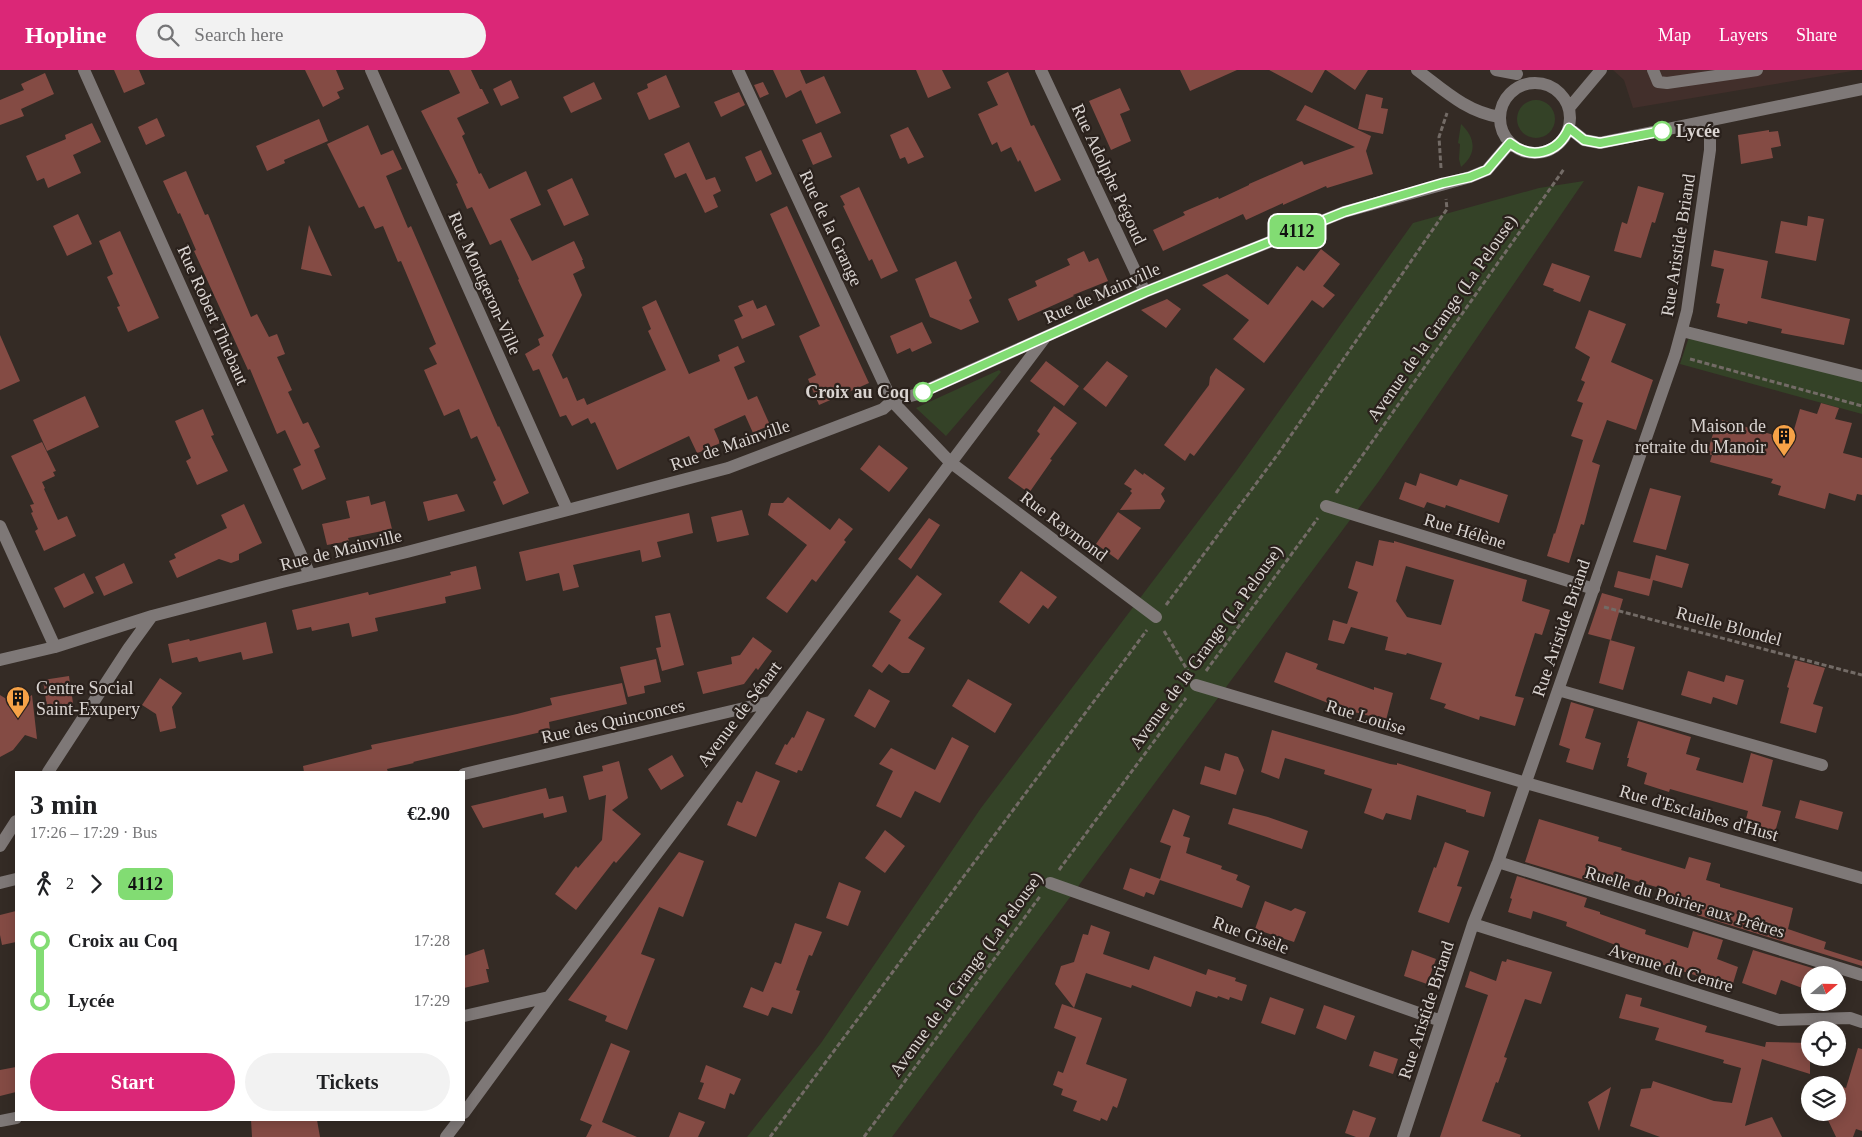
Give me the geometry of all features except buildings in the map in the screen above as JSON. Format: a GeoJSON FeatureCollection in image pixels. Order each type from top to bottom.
{"type":"FeatureCollection","features":[{"type":"Feature","properties":{"kind":"street","name":"Rue Robert Thiebaut"},"geometry":{"type":"LineString","coordinates":[[84,70],[310,575]]}},
{"type":"Feature","properties":{"kind":"street","name":"Rue Montgeron-Ville"},"geometry":{"type":"LineString","coordinates":[[371,70],[567,509]]}},
{"type":"Feature","properties":{"kind":"street","name":"Rue de la Grange"},"geometry":{"type":"LineString","coordinates":[[738,70],[892,401],[950,462]]}},
{"type":"Feature","properties":{"kind":"street","name":"Rue Adolphe Pégoud"},"geometry":{"type":"LineString","coordinates":[[1041,70],[1145,292]]}},
{"type":"Feature","properties":{"kind":"street"},"geometry":{"type":"LineString","coordinates":[[1417,70],[1452,96],[1482,114],[1499,117]]}},
{"type":"Feature","properties":{"kind":"street"},"geometry":{"type":"LineString","coordinates":[[1496,70],[1515,72],[1530,83]]}},
{"type":"Feature","properties":{"kind":"street"},"geometry":{"type":"LineString","coordinates":[[1569,108],[1601,70]]}},
{"type":"Feature","properties":{"kind":"street"},"geometry":{"type":"LineString","coordinates":[[1653,70],[1658,82],[1667,83],[1757,70]]}},
{"type":"Feature","properties":{"kind":"street"},"geometry":{"type":"LineString","coordinates":[[1540,83],[1554,88],[1565,99],[1569,108],[1569,128],[1565,137],[1559,144],[1544,152],[1525,152],[1510,143],[1500,127],[1500,107],[1512,91],[1520,85],[1540,83]]}},
{"type":"Feature","properties":{"kind":"street"},"geometry":{"type":"LineString","coordinates":[[1569,128],[1584,140],[1600,143],[1862,90]]}},
{"type":"Feature","properties":{"kind":"street","name":"Rue Aristide Briand"},"geometry":{"type":"LineString","coordinates":[[1403,1137],[1473,924],[1498,862],[1675,355],[1687,311],[1710,150],[1710,133],[1707,122]]}},
{"type":"Feature","properties":{"kind":"street","name":"Rue de Mainville"},"geometry":{"type":"LineString","coordinates":[[0,660],[55,647],[152,616],[728,468],[883,409],[892,401],[918,394],[1145,292],[1344,212],[1470,177],[1487,170],[1510,143]]}},
{"type":"Feature","properties":{"kind":"street"},"geometry":{"type":"LineString","coordinates":[[1682,331],[1862,376]]}},
{"type":"Feature","properties":{"kind":"street","name":"Avenue de Sénart"},"geometry":{"type":"LineString","coordinates":[[465,1112],[770,702],[1045,338]]}},
{"type":"Feature","properties":{"kind":"street","name":"Rue Raymond"},"geometry":{"type":"LineString","coordinates":[[950,462],[1156,617]]}},
{"type":"Feature","properties":{"kind":"street","name":"Rue Hélène"},"geometry":{"type":"LineString","coordinates":[[1326,506],[1594,589]]}},
{"type":"Feature","properties":{"kind":"street"},"geometry":{"type":"LineString","coordinates":[[0,526],[55,647]]}},
{"type":"Feature","properties":{"kind":"street"},"geometry":{"type":"LineString","coordinates":[[49,771],[128,649],[152,616]]}},
{"type":"Feature","properties":{"kind":"street","name":"Rue Louise"},"geometry":{"type":"LineString","coordinates":[[1196,685],[1526,783]]}},
{"type":"Feature","properties":{"kind":"street"},"geometry":{"type":"LineString","coordinates":[[1558,690],[1822,765]]}},
{"type":"Feature","properties":{"kind":"street","name":"Rue des Quinconces"},"geometry":{"type":"LineString","coordinates":[[465,774],[770,702]]}},
{"type":"Feature","properties":{"kind":"street","name":"Rue d'Esclaibes d'Hust"},"geometry":{"type":"LineString","coordinates":[[1526,783],[1862,878]]}},
{"type":"Feature","properties":{"kind":"street"},"geometry":{"type":"LineString","coordinates":[[0,846],[15,823]]}},
{"type":"Feature","properties":{"kind":"street","name":"Ruelle du Poirier aux Prêtres"},"geometry":{"type":"LineString","coordinates":[[1498,862],[1862,975]]}},
{"type":"Feature","properties":{"kind":"street"},"geometry":{"type":"LineString","coordinates":[[0,883],[15,879]]}},
{"type":"Feature","properties":{"kind":"street","name":"Rue Gisèle"},"geometry":{"type":"LineString","coordinates":[[1050,883],[1440,1021]]}},
{"type":"Feature","properties":{"kind":"street","name":"Avenue du Centre"},"geometry":{"type":"LineString","coordinates":[[1473,924],[1779,1020],[1850,1018],[1862,1022]]}},
{"type":"Feature","properties":{"kind":"street"},"geometry":{"type":"LineString","coordinates":[[465,1016],[549,997]]}},
{"type":"Feature","properties":{"kind":"street"},"geometry":{"type":"LineString","coordinates":[[0,1122],[15,1118]]}},
{"type":"Feature","properties":{"kind":"street"},"geometry":{"type":"LineString","coordinates":[[446,1137],[458,1121]]}},
{"type":"Feature","properties":{"kind":"path"},"geometry":{"type":"LineString","coordinates":[[1443,183],[1439,137],[1447,114],[1444,108]]}},
{"type":"Feature","properties":{"kind":"path","name":"Avenue de la Grange (La Pelouse)"},"geometry":{"type":"LineString","coordinates":[[864,1137],[1326,506],[1564,169]]}},
{"type":"Feature","properties":{"kind":"path"},"geometry":{"type":"LineString","coordinates":[[770,1137],[1284,446],[1447,209],[1446,199]]}},
{"type":"Feature","properties":{"kind":"path"},"geometry":{"type":"LineString","coordinates":[[1675,355],[1862,406]]}},
{"type":"Feature","properties":{"kind":"path","name":"Ruelle Blondel"},"geometry":{"type":"LineString","coordinates":[[1589,603],[1862,675]]}},
{"type":"Feature","properties":{"kind":"path"},"geometry":{"type":"LineString","coordinates":[[1156,617],[1196,685]]}},
{"type":"Feature","properties":{"kind":"shaded area"},"geometry":{"type":"Polygon","coordinates":[[[1613,70],[1858,70],[1633,108],[1624,80],[1613,70]]]}},
{"type":"Feature","properties":{"kind":"green space"},"geometry":{"type":"Polygon","coordinates":[[[1536,100],[1549,106],[1555,119],[1549,132],[1536,138],[1523,132],[1517,119],[1523,106],[1536,100]]]}},
{"type":"Feature","properties":{"kind":"green space"},"geometry":{"type":"Polygon","coordinates":[[[1461,124],[1470,135],[1473,146],[1470,157],[1461,167],[1459,159],[1460,144],[1458,143],[1461,124]]]}},
{"type":"Feature","properties":{"kind":"green space"},"geometry":{"type":"Polygon","coordinates":[[[1584,181],[1379,481],[892,1137],[747,1137],[821,1043],[981,808],[1237,470],[1413,223],[1539,188],[1584,181]]]}},
{"type":"Feature","properties":{"kind":"green space"},"geometry":{"type":"Polygon","coordinates":[[[1689,337],[1862,378],[1862,414],[1680,364],[1689,337]]]}},
{"type":"Feature","properties":{"kind":"green space"},"geometry":{"type":"Polygon","coordinates":[[[999,370],[1001,372],[946,436],[916,408],[999,370]]]}},
{"type":"Feature","properties":{"kind":"bus line","name":"4112"},"geometry":{"type":"LineString","coordinates":[[923,392],[1145,292],[1344,212],[1470,177],[1487,170],[1510,143],[1517,149],[1534,154],[1552,149],[1559,144],[1569,128],[1584,140],[1600,143],[1662,131]]}},
{"type":"Feature","properties":{"kind":"place","name":"Lycée"},"geometry":{"type":"Point","coordinates":[1662,131]}},
{"type":"Feature","properties":{"kind":"place","name":"Croix au Coq"},"geometry":{"type":"Point","coordinates":[923,392]}},
{"type":"Feature","properties":{"kind":"place","name":"Maison de retraite du Manoir"},"geometry":{"type":"Point","coordinates":[1784,457]}},
{"type":"Feature","properties":{"kind":"place","name":"Centre Social Saint-Exupery"},"geometry":{"type":"Point","coordinates":[18,719]}}]}
